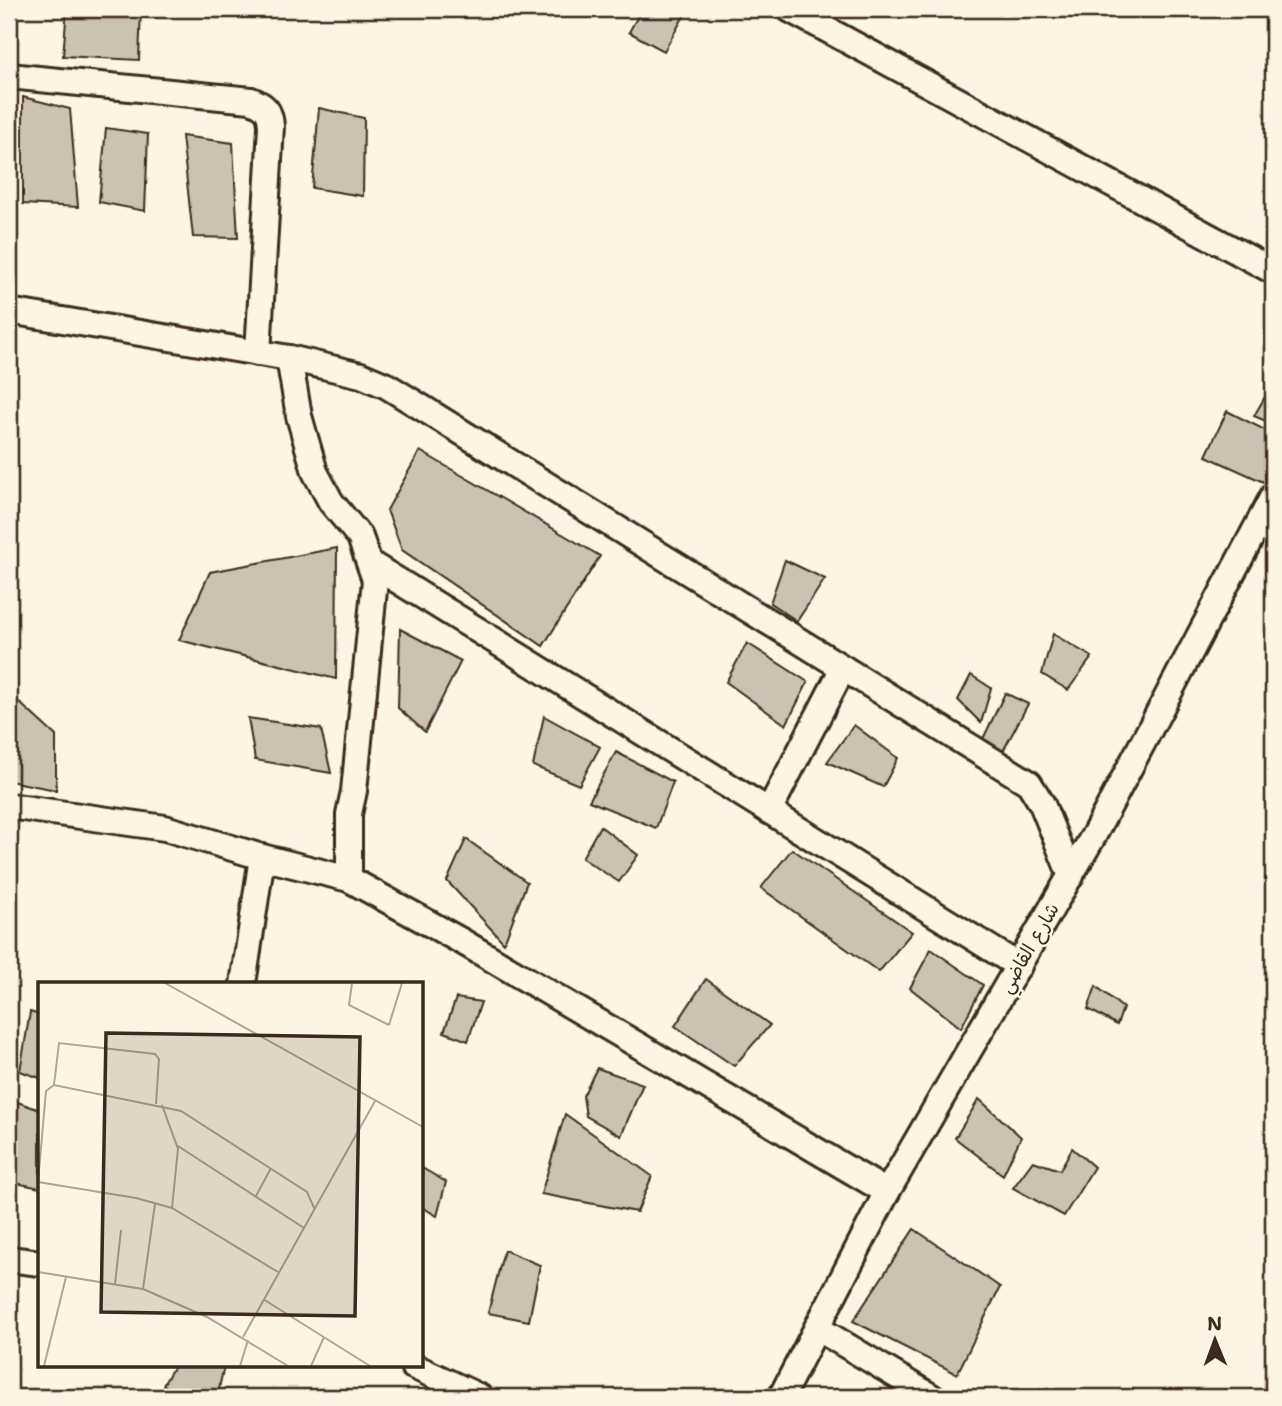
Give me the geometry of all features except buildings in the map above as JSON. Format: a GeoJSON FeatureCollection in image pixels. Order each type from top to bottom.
{"type":"FeatureCollection","features":[{"type":"Feature","properties":{"kind":"street"},"geometry":{"type":"LineString","coordinates":[[789,9],[1273,271]]}},
{"type":"Feature","properties":{"kind":"street"},"geometry":{"type":"LineString","coordinates":[[9,76],[251,100],[265,106],[270,115],[271,126],[258,353]]}},
{"type":"Feature","properties":{"kind":"street"},"geometry":{"type":"LineString","coordinates":[[9,311],[289,358],[361,375],[387,386],[1029,783],[1042,804],[1070,876]]}},
{"type":"Feature","properties":{"kind":"street"},"geometry":{"type":"LineString","coordinates":[[289,358],[299,416],[316,472],[331,502],[359,537],[371,564],[374,580],[364,696],[349,814],[349,878]]}},
{"type":"Feature","properties":{"kind":"street","name":"شارع القاضي"},"geometry":{"type":"LineString","coordinates":[[781,1397],[887,1192],[1070,876],[1273,496]]}},
{"type":"Feature","properties":{"kind":"street"},"geometry":{"type":"LineString","coordinates":[[371,564],[1018,966]]}},
{"type":"Feature","properties":{"kind":"street"},"geometry":{"type":"LineString","coordinates":[[769,811],[843,668]]}},
{"type":"Feature","properties":{"kind":"street"},"geometry":{"type":"LineString","coordinates":[[9,806],[165,828],[262,857],[349,878],[463,942],[887,1192]]}},
{"type":"Feature","properties":{"kind":"street"},"geometry":{"type":"LineString","coordinates":[[243,982],[262,857]]}},
{"type":"Feature","properties":{"kind":"street"},"geometry":{"type":"LineString","coordinates":[[9,1259],[38,1263]]}},
{"type":"Feature","properties":{"kind":"street"},"geometry":{"type":"LineString","coordinates":[[817,1328],[932,1397]]}},
{"type":"Feature","properties":{"kind":"street"},"geometry":{"type":"LineString","coordinates":[[417,1368],[480,1397]]}}]}
